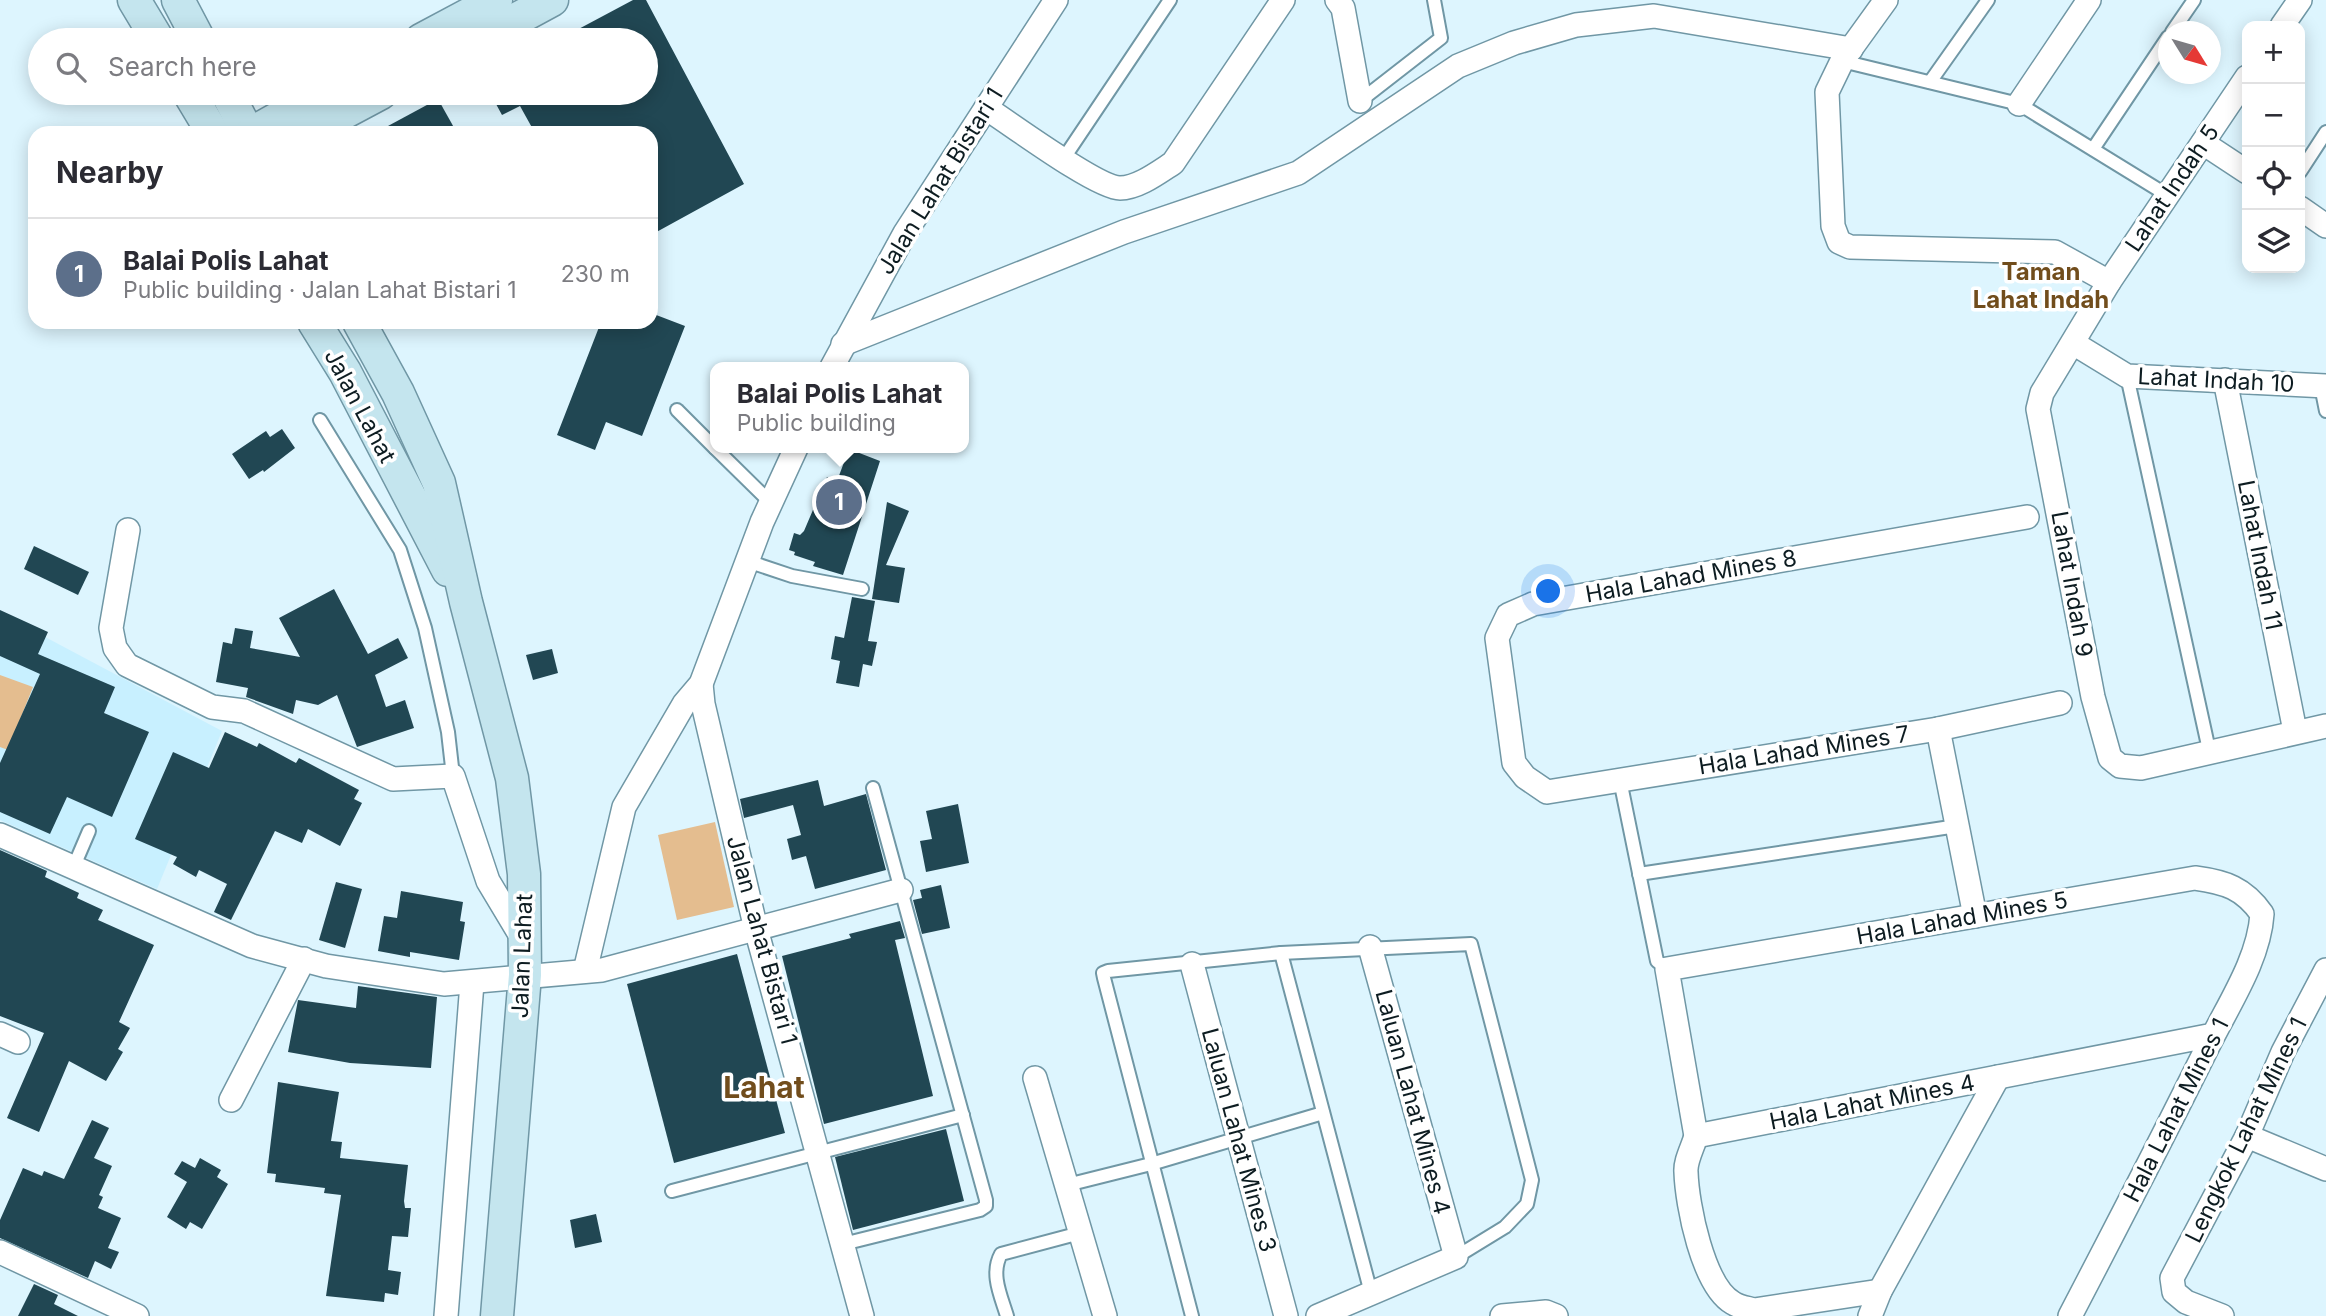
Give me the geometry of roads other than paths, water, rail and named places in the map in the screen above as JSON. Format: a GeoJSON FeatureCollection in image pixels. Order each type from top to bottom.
{"type":"FeatureCollection","features":[{"type":"Feature","properties":{"kind":"main road"},"geometry":{"type":"LineString","coordinates":[[126,0],[141,28]]}},
{"type":"Feature","properties":{"kind":"main road"},"geometry":{"type":"LineString","coordinates":[[134,0],[151,28]]}},
{"type":"Feature","properties":{"kind":"main road"},"geometry":{"type":"LineString","coordinates":[[444,28],[496,0]]}},
{"type":"Feature","properties":{"kind":"main road"},"geometry":{"type":"LineString","coordinates":[[500,28],[552,0]]}},
{"type":"Feature","properties":{"kind":"main road"},"geometry":{"type":"LineString","coordinates":[[180,3],[194,28]]}},
{"type":"Feature","properties":{"kind":"main road"},"geometry":{"type":"LineString","coordinates":[[180,3],[198,28]]}},
{"type":"Feature","properties":{"kind":"main road"},"geometry":{"type":"LineString","coordinates":[[185,105],[198,126]]}},
{"type":"Feature","properties":{"kind":"main road"},"geometry":{"type":"LineString","coordinates":[[196,105],[209,126]]}},
{"type":"Feature","properties":{"kind":"main road"},"geometry":{"type":"LineString","coordinates":[[234,105],[246,126]]}},
{"type":"Feature","properties":{"kind":"main road"},"geometry":{"type":"LineString","coordinates":[[263,126],[301,105]]}},
{"type":"Feature","properties":{"kind":"main road"},"geometry":{"type":"LineString","coordinates":[[319,126],[358,105]]}},
{"type":"Feature","properties":{"kind":"main road"},"geometry":{"type":"LineString","coordinates":[[347,126],[366,105]]}},
{"type":"Feature","properties":{"kind":"main road","name":"Jalan Lahat"},"geometry":{"type":"LineString","coordinates":[[318,329],[345,372],[410,501],[466,602]]}},
{"type":"Feature","properties":{"kind":"main road"},"geometry":{"type":"LineString","coordinates":[[332,329],[410,501]]}},
{"type":"Feature","properties":{"kind":"main road","name":"Jalan Lahat"},"geometry":{"type":"LineString","coordinates":[[363,329],[398,393],[439,483],[466,602],[512,778],[524,874],[524,975],[497,1316]]}},
{"type":"Feature","properties":{"kind":"street","name":"Jalan Lahat Bistari 1"},"geometry":{"type":"LineString","coordinates":[[834,362],[905,233],[1056,0]]}},
{"type":"Feature","properties":{"kind":"street"},"geometry":{"type":"LineString","coordinates":[[986,108],[1092,177],[1120,188],[1146,180],[1173,163],[1283,0]]}},
{"type":"Feature","properties":{"kind":"street"},"geometry":{"type":"LineString","coordinates":[[1336,0],[1343,8],[1360,101]]}},
{"type":"Feature","properties":{"kind":"street"},"geometry":{"type":"LineString","coordinates":[[1886,0],[1846,55],[1827,92],[1833,226],[1839,242],[1850,247],[2055,252],[2109,282]]}},
{"type":"Feature","properties":{"kind":"street"},"geometry":{"type":"LineString","coordinates":[[2020,104],[2089,0]]}},
{"type":"Feature","properties":{"kind":"street"},"geometry":{"type":"LineString","coordinates":[[2285,21],[2300,0]]}},
{"type":"Feature","properties":{"kind":"street"},"geometry":{"type":"LineString","coordinates":[[843,344],[1124,232],[1298,173],[1458,66],[1526,39],[1576,25],[1654,16],[1846,55]]}},
{"type":"Feature","properties":{"kind":"street","name":"Lahat Indah 5"},"geometry":{"type":"LineString","coordinates":[[2038,409],[2042,393],[2109,282],[2242,84]]}},
{"type":"Feature","properties":{"kind":"street"},"geometry":{"type":"LineString","coordinates":[[2203,143],[2242,169]]}},
{"type":"Feature","properties":{"kind":"street"},"geometry":{"type":"LineString","coordinates":[[2303,210],[2326,226]]}},
{"type":"Feature","properties":{"kind":"street","name":"Lahat Indah 10"},"geometry":{"type":"LineString","coordinates":[[2073,343],[2127,376],[2324,386]]}},
{"type":"Feature","properties":{"kind":"street","name":"Lahat Indah 11"},"geometry":{"type":"LineString","coordinates":[[2225,380],[2295,731]]}},
{"type":"Feature","properties":{"kind":"street","name":"Lahat Indah 9"},"geometry":{"type":"LineString","coordinates":[[2038,409],[2093,696],[2110,758],[2120,766],[2141,768],[2209,750]]}},
{"type":"Feature","properties":{"kind":"street","name":"Jalan Lahat Bistari 1"},"geometry":{"type":"LineString","coordinates":[[585,971],[624,807],[684,704],[701,684],[770,502],[794,453]]}},
{"type":"Feature","properties":{"kind":"street","name":"Hala Lahad Mines 8"},"geometry":{"type":"LineString","coordinates":[[1547,792],[1525,777],[1514,763],[1497,638],[1508,615],[1533,604],[2027,517]]}},
{"type":"Feature","properties":{"kind":"street"},"geometry":{"type":"LineString","coordinates":[[128,530],[111,628],[115,648],[127,665],[212,707],[244,711],[393,779],[453,776],[488,881],[524,942]]}},
{"type":"Feature","properties":{"kind":"street","name":"Jalan Lahat Bistari 1"},"geometry":{"type":"LineString","coordinates":[[701,684],[706,720],[756,929],[819,1151],[862,1316]]}},
{"type":"Feature","properties":{"kind":"street","name":"Hala Lahad Mines 7"},"geometry":{"type":"LineString","coordinates":[[1547,792],[1938,729],[2060,703]]}},
{"type":"Feature","properties":{"kind":"street"},"geometry":{"type":"LineString","coordinates":[[2209,750],[2326,726]]}},
{"type":"Feature","properties":{"kind":"street"},"geometry":{"type":"LineString","coordinates":[[1938,729],[1975,916]]}},
{"type":"Feature","properties":{"kind":"street"},"geometry":{"type":"LineString","coordinates":[[0,835],[252,946],[326,966],[444,984],[602,970],[901,890]]}},
{"type":"Feature","properties":{"kind":"street","name":"Hala Lahad Mines 5"},"geometry":{"type":"LineString","coordinates":[[1667,969],[2196,878],[2221,882],[2240,889],[2252,901]]}},
{"type":"Feature","properties":{"kind":"street","name":"Hala Lahat Mines 1"},"geometry":{"type":"LineString","coordinates":[[2070,1316],[2213,1035],[2260,933],[2262,914],[2252,901]]}},
{"type":"Feature","properties":{"kind":"street","name":"Laluan Lahat Mines 4"},"geometry":{"type":"LineString","coordinates":[[1370,947],[1456,1257]]}},
{"type":"Feature","properties":{"kind":"street"},"geometry":{"type":"LineString","coordinates":[[231,1100],[304,959]]}},
{"type":"Feature","properties":{"kind":"street","name":"Laluan Lahat Mines 3"},"geometry":{"type":"LineString","coordinates":[[1192,964],[1286,1316]]}},
{"type":"Feature","properties":{"kind":"street"},"geometry":{"type":"LineString","coordinates":[[1667,969],[1696,1136],[1685,1170],[1695,1231],[1708,1267],[1723,1295],[1734,1304],[1754,1310],[1880,1291]]}},
{"type":"Feature","properties":{"kind":"street","name":"Lengkok Lahat Mines 1"},"geometry":{"type":"LineString","coordinates":[[2222,1316],[2186,1302],[2174,1292],[2172,1278],[2247,1136],[2283,1052],[2325,974]]}},
{"type":"Feature","properties":{"kind":"street"},"geometry":{"type":"LineString","coordinates":[[446,1316],[472,983]]}},
{"type":"Feature","properties":{"kind":"street","name":"Hala Lahat Mines 4"},"geometry":{"type":"LineString","coordinates":[[1696,1136],[2213,1035]]}},
{"type":"Feature","properties":{"kind":"street"},"geometry":{"type":"LineString","coordinates":[[1870,1316],[1880,1291],[1998,1077]]}},
{"type":"Feature","properties":{"kind":"street"},"geometry":{"type":"LineString","coordinates":[[1035,1078],[1105,1316]]}},
{"type":"Feature","properties":{"kind":"street"},"geometry":{"type":"LineString","coordinates":[[2247,1136],[2326,1169]]}},
{"type":"Feature","properties":{"kind":"street"},"geometry":{"type":"LineString","coordinates":[[0,1252],[137,1316]]}},
{"type":"Feature","properties":{"kind":"street"},"geometry":{"type":"LineString","coordinates":[[1318,1316],[1456,1257]]}},
{"type":"Feature","properties":{"kind":"street"},"geometry":{"type":"LineString","coordinates":[[1502,1316],[1546,1312],[1556,1316]]}},
{"type":"Feature","properties":{"kind":"lane"},"geometry":{"type":"LineString","coordinates":[[1065,158],[1170,0]]}},
{"type":"Feature","properties":{"kind":"lane"},"geometry":{"type":"LineString","coordinates":[[1360,101],[1441,38],[1434,0]]}},
{"type":"Feature","properties":{"kind":"lane"},"geometry":{"type":"LineString","coordinates":[[1930,82],[1988,0]]}},
{"type":"Feature","properties":{"kind":"lane"},"geometry":{"type":"LineString","coordinates":[[2180,21],[2194,0]]}},
{"type":"Feature","properties":{"kind":"lane"},"geometry":{"type":"LineString","coordinates":[[2093,149],[2158,52]]}},
{"type":"Feature","properties":{"kind":"lane"},"geometry":{"type":"LineString","coordinates":[[1846,55],[1930,82],[2020,104],[2167,195]]}},
{"type":"Feature","properties":{"kind":"lane"},"geometry":{"type":"LineString","coordinates":[[2305,164],[2326,132]]}},
{"type":"Feature","properties":{"kind":"lane"},"geometry":{"type":"LineString","coordinates":[[2127,376],[2209,750]]}},
{"type":"Feature","properties":{"kind":"lane"},"geometry":{"type":"LineString","coordinates":[[2324,386],[2326,411]]}},
{"type":"Feature","properties":{"kind":"lane"},"geometry":{"type":"LineString","coordinates":[[677,410],[710,443]]}},
{"type":"Feature","properties":{"kind":"lane"},"geometry":{"type":"LineString","coordinates":[[320,420],[400,550],[425,628],[448,732],[453,776]]}},
{"type":"Feature","properties":{"kind":"lane"},"geometry":{"type":"LineString","coordinates":[[720,453],[770,502]]}},
{"type":"Feature","properties":{"kind":"lane"},"geometry":{"type":"LineString","coordinates":[[747,561],[792,576],[862,589]]}},
{"type":"Feature","properties":{"kind":"lane"},"geometry":{"type":"LineString","coordinates":[[1620,780],[1657,961],[1667,969]]}},
{"type":"Feature","properties":{"kind":"lane"},"geometry":{"type":"LineString","coordinates":[[843,1244],[986,1206],[873,788]]}},
{"type":"Feature","properties":{"kind":"lane"},"geometry":{"type":"LineString","coordinates":[[1639,874],[1957,826]]}},
{"type":"Feature","properties":{"kind":"lane"},"geometry":{"type":"LineString","coordinates":[[74,866],[89,831]]}},
{"type":"Feature","properties":{"kind":"lane"},"geometry":{"type":"LineString","coordinates":[[1192,1316],[1103,973],[1281,953],[1471,944],[1532,1180],[1527,1204],[1505,1227],[1456,1257]]}},
{"type":"Feature","properties":{"kind":"lane"},"geometry":{"type":"LineString","coordinates":[[1281,953],[1371,1293]]}},
{"type":"Feature","properties":{"kind":"lane"},"geometry":{"type":"LineString","coordinates":[[1067,1185],[1151,1164],[1323,1113]]}},
{"type":"Feature","properties":{"kind":"lane"},"geometry":{"type":"LineString","coordinates":[[672,1191],[963,1115]]}},
{"type":"Feature","properties":{"kind":"lane"},"geometry":{"type":"LineString","coordinates":[[1007,1316],[996,1279],[996,1263],[1000,1254],[1080,1233]]}},
{"type":"Feature","properties":{"kind":"place","name":"Balai Polis Lahat"},"geometry":{"type":"Point","coordinates":[839,502]}},
{"type":"Feature","properties":{"kind":"district","name":"Taman Lahat Indah"},"geometry":{"type":"Point","coordinates":[2041,286]}},
{"type":"Feature","properties":{"kind":"district","name":"Lahat"},"geometry":{"type":"Point","coordinates":[764,1088]}}]}
